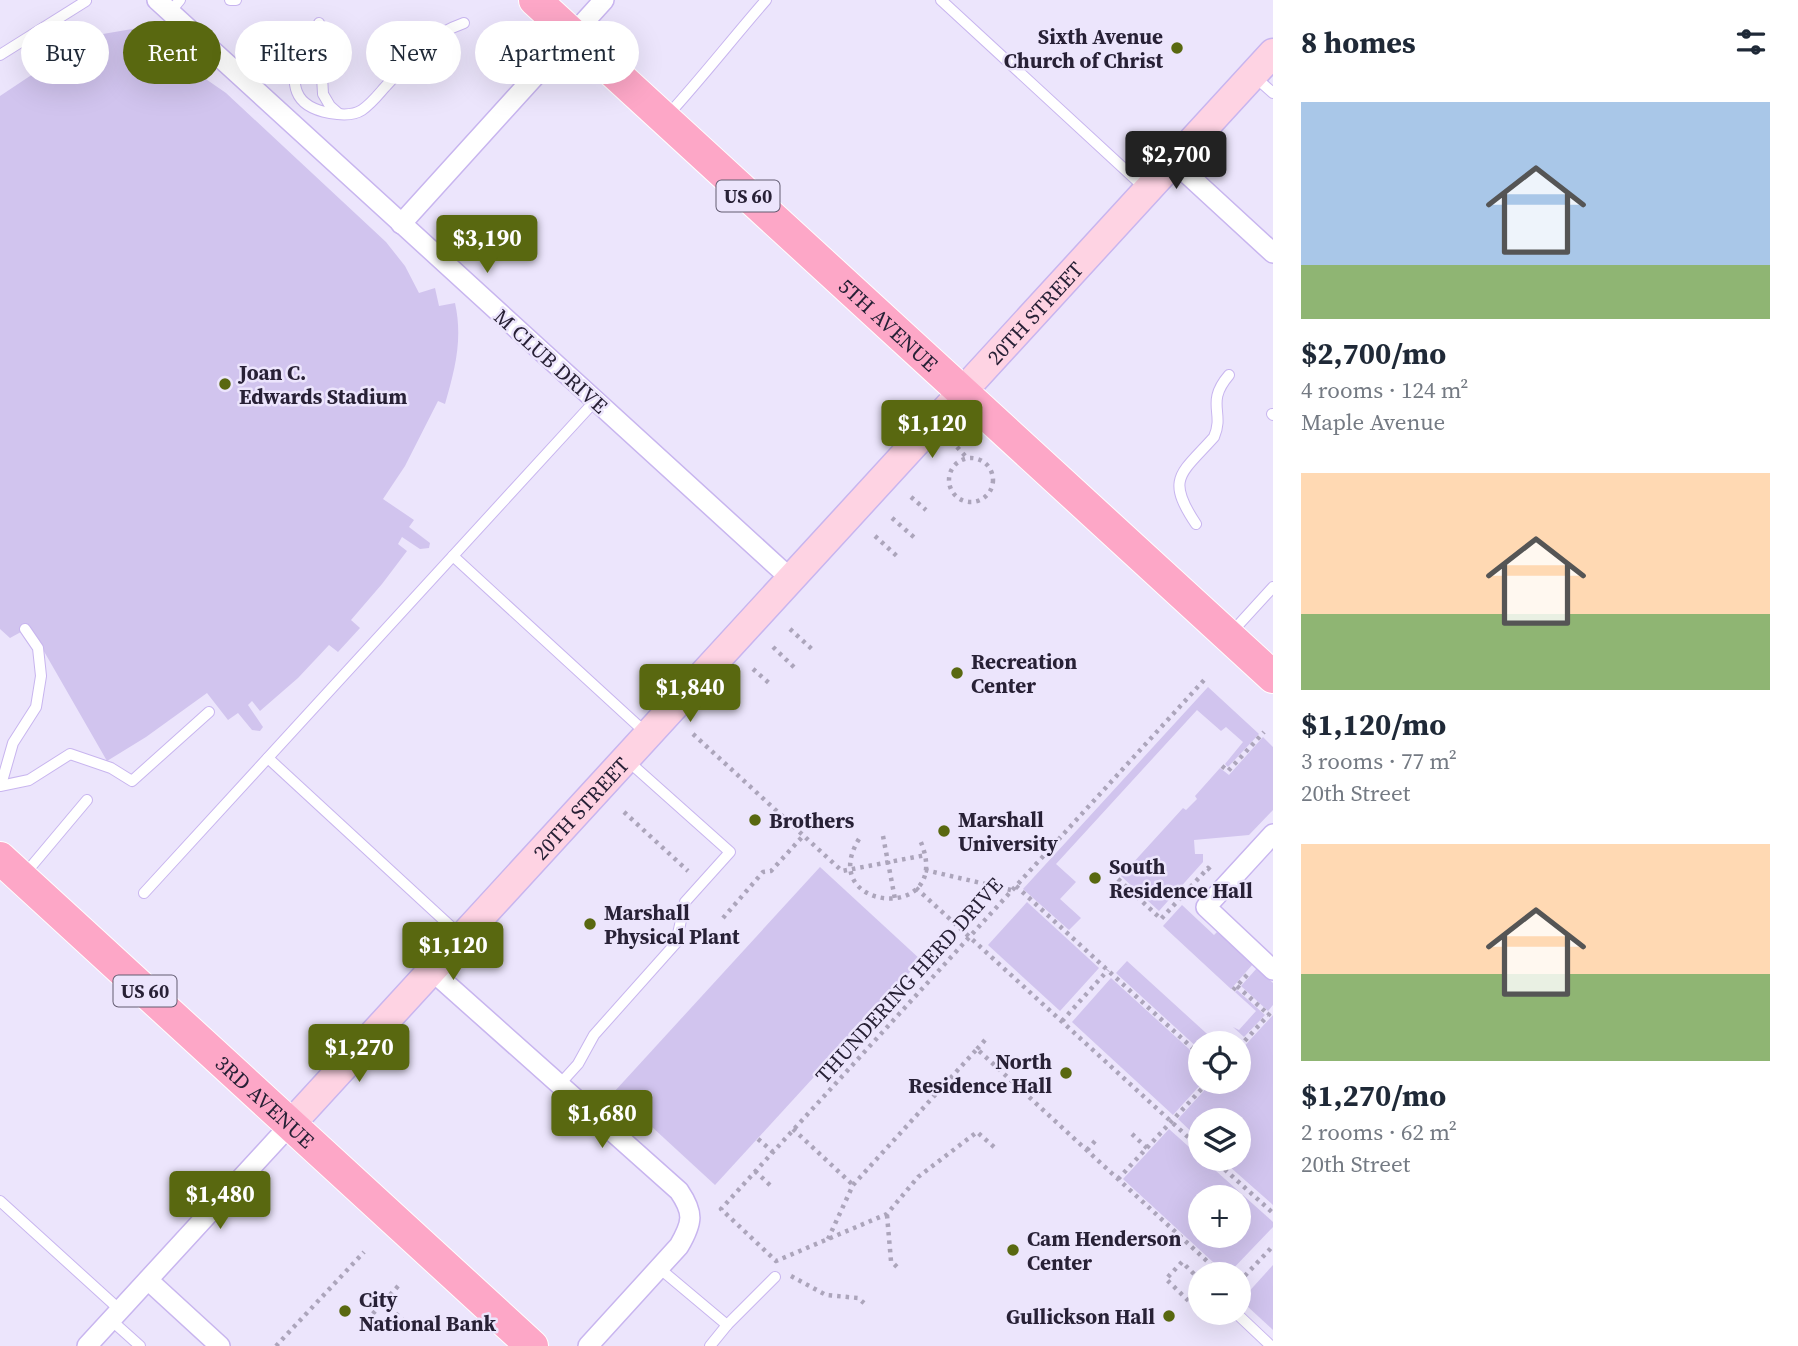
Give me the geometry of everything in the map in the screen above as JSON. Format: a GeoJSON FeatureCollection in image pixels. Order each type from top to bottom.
{"type":"FeatureCollection","features":[{"type":"Feature","properties":{"kind":"main road","name":"5TH AVENUE"},"geometry":{"type":"LineString","coordinates":[[535,0],[557,21]]}},
{"type":"Feature","properties":{"kind":"main road","name":"20TH STREET"},"geometry":{"type":"LineString","coordinates":[[290,1125],[1173,161],[1263,84],[1273,53]]}},
{"type":"Feature","properties":{"kind":"main road","name":"5TH AVENUE"},"geometry":{"type":"LineString","coordinates":[[626,84],[856,288],[961,392],[1273,677]]}},
{"type":"Feature","properties":{"kind":"main road","name":"3RD AVENUE"},"geometry":{"type":"LineString","coordinates":[[11,868],[532,1346]]}},
{"type":"Feature","properties":{"kind":"street"},"geometry":{"type":"LineString","coordinates":[[585,21],[604,0]]}},
{"type":"Feature","properties":{"kind":"street","name":"M CLUB DRIVE"},"geometry":{"type":"LineString","coordinates":[[169,4],[401,224],[791,579]]}},
{"type":"Feature","properties":{"kind":"street"},"geometry":{"type":"LineString","coordinates":[[401,224],[528,84]]}},
{"type":"Feature","properties":{"kind":"street"},"geometry":{"type":"LineString","coordinates":[[1173,161],[1273,253]]}},
{"type":"Feature","properties":{"kind":"street"},"geometry":{"type":"LineString","coordinates":[[1264,968],[1206,907],[1273,834]]}},
{"type":"Feature","properties":{"kind":"street"},"geometry":{"type":"LineString","coordinates":[[431,970],[679,1191],[689,1207],[691,1219],[679,1246],[588,1346]]}},
{"type":"Feature","properties":{"kind":"street","name":"20TH STREET"},"geometry":{"type":"LineString","coordinates":[[87,1346],[290,1125]]}},
{"type":"Feature","properties":{"kind":"street"},"geometry":{"type":"LineString","coordinates":[[148,1280],[220,1346]]}},
{"type":"Feature","properties":{"kind":"lane"},"geometry":{"type":"LineString","coordinates":[[230,0],[236,0]]}},
{"type":"Feature","properties":{"kind":"lane"},"geometry":{"type":"LineString","coordinates":[[664,119],[708,71],[766,0]]}},
{"type":"Feature","properties":{"kind":"lane"},"geometry":{"type":"LineString","coordinates":[[941,0],[1147,190]]}},
{"type":"Feature","properties":{"kind":"lane"},"geometry":{"type":"LineString","coordinates":[[0,55],[86,1]]}},
{"type":"Feature","properties":{"kind":"lane"},"geometry":{"type":"LineString","coordinates":[[294,84],[296,92],[314,110],[340,114],[356,113],[364,109],[430,39],[444,30],[464,23]]}},
{"type":"Feature","properties":{"kind":"lane"},"geometry":{"type":"LineString","coordinates":[[322,84],[323,94],[330,106],[340,114]]}},
{"type":"Feature","properties":{"kind":"lane"},"geometry":{"type":"LineString","coordinates":[[1196,524],[1182,504],[1179,493],[1181,474],[1217,430],[1216,394],[1229,374]]}},
{"type":"Feature","properties":{"kind":"lane"},"geometry":{"type":"LineString","coordinates":[[144,893],[595,401]]}},
{"type":"Feature","properties":{"kind":"lane"},"geometry":{"type":"LineString","coordinates":[[453,556],[647,734]]}},
{"type":"Feature","properties":{"kind":"lane"},"geometry":{"type":"LineString","coordinates":[[1228,636],[1273,587]]}},
{"type":"Feature","properties":{"kind":"lane"},"geometry":{"type":"LineString","coordinates":[[25,629],[38,648],[41,676],[36,707],[13,743],[0,786],[29,780],[70,754],[111,768],[132,782],[209,712]]}},
{"type":"Feature","properties":{"kind":"lane"},"geometry":{"type":"LineString","coordinates":[[268,758],[461,936]]}},
{"type":"Feature","properties":{"kind":"lane"},"geometry":{"type":"LineString","coordinates":[[559,1085],[578,1064],[594,1035],[676,943],[685,902],[730,852],[625,759]]}},
{"type":"Feature","properties":{"kind":"lane"},"geometry":{"type":"LineString","coordinates":[[11,868],[87,800]]}},
{"type":"Feature","properties":{"kind":"lane"},"geometry":{"type":"LineString","coordinates":[[0,1200],[115,1315],[140,1346]]}},
{"type":"Feature","properties":{"kind":"lane"},"geometry":{"type":"LineString","coordinates":[[659,1268],[727,1325]]}},
{"type":"Feature","properties":{"kind":"lane"},"geometry":{"type":"LineString","coordinates":[[710,1346],[775,1277]]}},
{"type":"Feature","properties":{"kind":"lane"},"geometry":{"type":"LineString","coordinates":[[1248,1325],[1270,1346]]}},
{"type":"Feature","properties":{"kind":"path"},"geometry":{"type":"LineString","coordinates":[[957,447],[967,458],[984,462],[993,476],[989,493],[975,502],[958,498],[949,484],[952,467],[967,458]]}},
{"type":"Feature","properties":{"kind":"path"},"geometry":{"type":"LineString","coordinates":[[911,497],[926,510]]}},
{"type":"Feature","properties":{"kind":"path"},"geometry":{"type":"LineString","coordinates":[[892,518],[916,539]]}},
{"type":"Feature","properties":{"kind":"path"},"geometry":{"type":"LineString","coordinates":[[875,536],[899,558]]}},
{"type":"Feature","properties":{"kind":"path"},"geometry":{"type":"LineString","coordinates":[[790,629],[814,651]]}},
{"type":"Feature","properties":{"kind":"path"},"geometry":{"type":"LineString","coordinates":[[773,647],[797,670]]}},
{"type":"Feature","properties":{"kind":"path"},"geometry":{"type":"LineString","coordinates":[[753,668],[769,683]]}},
{"type":"Feature","properties":{"kind":"path","name":"THUNDERING HERD DRIVE"},"geometry":{"type":"LineString","coordinates":[[776,1261],[721,1209],[1205,679]]}},
{"type":"Feature","properties":{"kind":"path"},"geometry":{"type":"LineString","coordinates":[[1222,766],[1228,771],[1264,733]]}},
{"type":"Feature","properties":{"kind":"path"},"geometry":{"type":"LineString","coordinates":[[693,734],[842,871],[926,855]]}},
{"type":"Feature","properties":{"kind":"path"},"geometry":{"type":"LineString","coordinates":[[624,811],[688,871]]}},
{"type":"Feature","properties":{"kind":"path"},"geometry":{"type":"LineString","coordinates":[[639,838],[645,831]]}},
{"type":"Feature","properties":{"kind":"path"},"geometry":{"type":"LineString","coordinates":[[723,918],[763,872],[771,871],[803,836]]}},
{"type":"Feature","properties":{"kind":"path"},"geometry":{"type":"LineString","coordinates":[[883,836],[895,900]]}},
{"type":"Feature","properties":{"kind":"path"},"geometry":{"type":"LineString","coordinates":[[859,839],[852,853],[851,869],[857,882],[867,893],[880,899],[895,900],[916,888],[925,870],[926,855],[920,840]]}},
{"type":"Feature","properties":{"kind":"path"},"geometry":{"type":"LineString","coordinates":[[1118,879],[1161,919],[1208,868],[1214,874]]}},
{"type":"Feature","properties":{"kind":"path"},"geometry":{"type":"LineString","coordinates":[[925,870],[1014,888],[1188,1044]]}},
{"type":"Feature","properties":{"kind":"path"},"geometry":{"type":"LineString","coordinates":[[916,888],[1188,1137]]}},
{"type":"Feature","properties":{"kind":"path"},"geometry":{"type":"LineString","coordinates":[[1251,1034],[1271,1012],[1235,988],[1264,968]]}},
{"type":"Feature","properties":{"kind":"path"},"geometry":{"type":"LineString","coordinates":[[1062,1021],[1108,970]]}},
{"type":"Feature","properties":{"kind":"path"},"geometry":{"type":"LineString","coordinates":[[828,1239],[853,1185],[985,1040]]}},
{"type":"Feature","properties":{"kind":"path"},"geometry":{"type":"LineString","coordinates":[[977,1049],[1208,1262]]}},
{"type":"Feature","properties":{"kind":"path"},"geometry":{"type":"LineString","coordinates":[[1118,1179],[1197,1094]]}},
{"type":"Feature","properties":{"kind":"path"},"geometry":{"type":"LineString","coordinates":[[793,1129],[853,1185]]}},
{"type":"Feature","properties":{"kind":"path"},"geometry":{"type":"LineString","coordinates":[[864,1303],[858,1298],[826,1295],[795,1280],[776,1261],[887,1214],[918,1177],[977,1132],[994,1147]]}},
{"type":"Feature","properties":{"kind":"path"},"geometry":{"type":"LineString","coordinates":[[1132,1134],[1147,1148]]}},
{"type":"Feature","properties":{"kind":"path"},"geometry":{"type":"LineString","coordinates":[[758,1139],[773,1152]]}},
{"type":"Feature","properties":{"kind":"path"},"geometry":{"type":"LineString","coordinates":[[1087,1150],[1095,1141]]}},
{"type":"Feature","properties":{"kind":"path"},"geometry":{"type":"LineString","coordinates":[[755,1171],[771,1186]]}},
{"type":"Feature","properties":{"kind":"path"},"geometry":{"type":"LineString","coordinates":[[1226,1171],[1273,1213]]}},
{"type":"Feature","properties":{"kind":"path"},"geometry":{"type":"LineString","coordinates":[[887,1214],[891,1261],[897,1267]]}},
{"type":"Feature","properties":{"kind":"path"},"geometry":{"type":"LineString","coordinates":[[1251,1269],[1273,1246]]}},
{"type":"Feature","properties":{"kind":"path"},"geometry":{"type":"LineString","coordinates":[[276,1346],[364,1252]]}},
{"type":"Feature","properties":{"kind":"path"},"geometry":{"type":"LineString","coordinates":[[1188,1268],[1182,1262],[1166,1279],[1188,1300]]}},
{"type":"Feature","properties":{"kind":"path"},"geometry":{"type":"LineString","coordinates":[[367,1320],[400,1284]]}},
{"type":"Feature","properties":{"kind":"path"},"geometry":{"type":"LineString","coordinates":[[383,1302],[402,1320]]}},
{"type":"Feature","properties":{"kind":"shaded area","name":"Joan C. Edwards Stadium"},"geometry":{"type":"Polygon","coordinates":[[[123,31],[123,84],[213,84],[226,93],[386,242],[405,266],[419,293],[435,288],[439,306],[455,303],[458,342],[445,404],[438,401],[405,466],[383,499],[414,520],[409,527],[430,543],[429,548],[420,549],[402,537],[398,544],[407,551],[351,620],[360,628],[338,652],[329,645],[298,678],[260,711],[252,701],[248,705],[263,727],[260,731],[252,730],[238,713],[228,720],[207,693],[107,761],[30,627],[10,638],[0,629],[0,96],[21,82],[109,84],[109,33],[123,31]]]}},
{"type":"Feature","properties":{"kind":"shaded area"},"geometry":{"type":"Polygon","coordinates":[[[1208,687],[1259,734],[1228,767],[1225,764],[1243,742],[1226,727],[1221,731],[1197,710],[1056,864],[1076,882],[1060,899],[1081,918],[1069,930],[1023,889],[1208,687]]]}},
{"type":"Feature","properties":{"kind":"shaded area"},"geometry":{"type":"Polygon","coordinates":[[[1263,737],[1273,747],[1273,810],[1249,835],[1194,840],[1195,854],[1203,854],[1203,862],[1159,911],[1121,876],[1183,808],[1186,810],[1197,799],[1195,796],[1220,768],[1229,775],[1263,737]]]}},
{"type":"Feature","properties":{"kind":"shaded area"},"geometry":{"type":"Polygon","coordinates":[[[820,867],[921,960],[715,1185],[614,1092],[820,867]]]}},
{"type":"Feature","properties":{"kind":"shaded area"},"geometry":{"type":"Polygon","coordinates":[[[1027,902],[1099,968],[1060,1011],[988,945],[1027,902]]]}},
{"type":"Feature","properties":{"kind":"shaded area"},"geometry":{"type":"Polygon","coordinates":[[[1182,905],[1214,935],[1217,932],[1253,964],[1231,989],[1163,926],[1182,905]]]}},
{"type":"Feature","properties":{"kind":"shaded area"},"geometry":{"type":"Polygon","coordinates":[[[1127,961],[1204,1031],[1188,1031],[1188,1039],[1116,973],[1127,961]]]}},
{"type":"Feature","properties":{"kind":"shaded area"},"geometry":{"type":"Polygon","coordinates":[[[1257,968],[1273,983],[1273,1005],[1268,1011],[1241,986],[1257,968]]]}},
{"type":"Feature","properties":{"kind":"shaded area"},"geometry":{"type":"Polygon","coordinates":[[[1111,978],[1188,1048],[1188,1094],[1192,1094],[1173,1115],[1072,1022],[1111,978]]]}},
{"type":"Feature","properties":{"kind":"shaded area"},"geometry":{"type":"Polygon","coordinates":[[[1237,990],[1265,1015],[1250,1031],[1237,1031],[1233,1027],[1239,1030],[1256,1011],[1235,992],[1237,990]]]}},
{"type":"Feature","properties":{"kind":"shaded area"},"geometry":{"type":"Polygon","coordinates":[[[1273,1015],[1273,1205],[1235,1171],[1251,1171],[1251,1108],[1188,1108],[1201,1094],[1251,1094],[1251,1039],[1273,1015]]]}},
{"type":"Feature","properties":{"kind":"shaded area"},"geometry":{"type":"Polygon","coordinates":[[[1188,1108],[1188,1129],[1178,1119],[1188,1108]]]}},
{"type":"Feature","properties":{"kind":"shaded area"},"geometry":{"type":"Polygon","coordinates":[[[1169,1129],[1188,1146],[1188,1171],[1216,1171],[1232,1185],[1188,1185],[1188,1239],[1123,1179],[1169,1129]]]}},
{"type":"Feature","properties":{"kind":"shaded area"},"geometry":{"type":"Polygon","coordinates":[[[1251,1202],[1273,1222],[1273,1227],[1239,1262],[1213,1262],[1198,1248],[1251,1248],[1251,1202]]]}},
{"type":"Feature","properties":{"kind":"shaded area"},"geometry":{"type":"Polygon","coordinates":[[[1273,1265],[1273,1330],[1251,1310],[1251,1289],[1273,1265]]]}},
{"type":"Feature","properties":{"kind":"place","name":"Sixth Avenue Church of Christ"},"geometry":{"type":"Point","coordinates":[1177,48]}},
{"type":"Feature","properties":{"kind":"place","name":"Joan C. Edwards Stadium"},"geometry":{"type":"Point","coordinates":[225,384]}},
{"type":"Feature","properties":{"kind":"place","name":"Recreation Center"},"geometry":{"type":"Point","coordinates":[957,673]}},
{"type":"Feature","properties":{"kind":"place","name":"Brothers"},"geometry":{"type":"Point","coordinates":[755,820]}},
{"type":"Feature","properties":{"kind":"place","name":"Marshall University"},"geometry":{"type":"Point","coordinates":[944,831]}},
{"type":"Feature","properties":{"kind":"place","name":"South Residence Hall"},"geometry":{"type":"Point","coordinates":[1095,878]}},
{"type":"Feature","properties":{"kind":"place","name":"Marshall Physical Plant"},"geometry":{"type":"Point","coordinates":[590,924]}},
{"type":"Feature","properties":{"kind":"place","name":"North Residence Hall"},"geometry":{"type":"Point","coordinates":[1066,1073]}},
{"type":"Feature","properties":{"kind":"place","name":"Cam Henderson Center"},"geometry":{"type":"Point","coordinates":[1013,1250]}},
{"type":"Feature","properties":{"kind":"place","name":"City National Bank"},"geometry":{"type":"Point","coordinates":[345,1311]}},
{"type":"Feature","properties":{"kind":"place","name":"Gullickson Hall"},"geometry":{"type":"Point","coordinates":[1169,1316]}}]}
